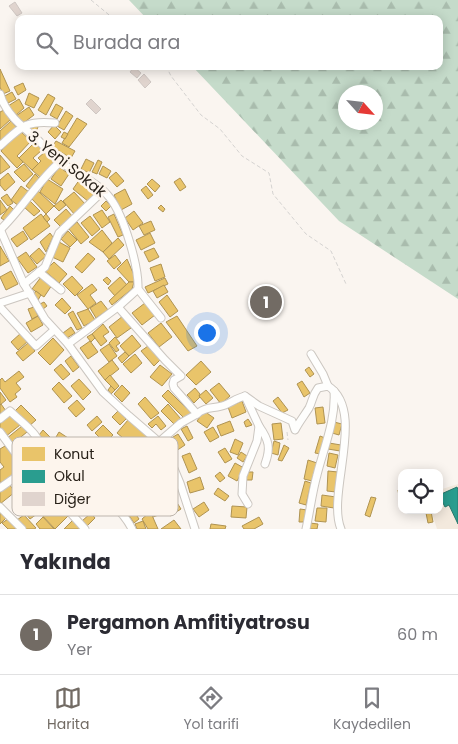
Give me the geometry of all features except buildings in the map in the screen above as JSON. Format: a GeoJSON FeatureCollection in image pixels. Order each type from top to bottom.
{"type":"FeatureCollection","features":[{"type":"Feature","properties":{"kind":"street","name":"3. Yeni Sokak"},"geometry":{"type":"LineString","coordinates":[[1,98],[21,127],[60,162],[103,191],[110,198],[116,207],[128,238],[138,278],[138,289]]}},
{"type":"Feature","properties":{"kind":"street"},"geometry":{"type":"LineString","coordinates":[[0,146],[21,127],[39,122],[55,123]]}},
{"type":"Feature","properties":{"kind":"street"},"geometry":{"type":"LineString","coordinates":[[60,162],[49,171],[16,216],[0,230],[24,284],[45,319],[68,344],[103,392],[154,437]]}},
{"type":"Feature","properties":{"kind":"street"},"geometry":{"type":"LineString","coordinates":[[24,284],[45,267],[59,234],[103,191]]}},
{"type":"Feature","properties":{"kind":"street"},"geometry":{"type":"LineString","coordinates":[[39,272],[61,290]]}},
{"type":"Feature","properties":{"kind":"street"},"geometry":{"type":"LineString","coordinates":[[68,344],[138,289],[161,318]]}},
{"type":"Feature","properties":{"kind":"street"},"geometry":{"type":"LineString","coordinates":[[0,303],[30,292]]}},
{"type":"Feature","properties":{"kind":"street"},"geometry":{"type":"LineString","coordinates":[[118,306],[181,376],[174,380],[174,388],[197,414]]}},
{"type":"Feature","properties":{"kind":"street"},"geometry":{"type":"LineString","coordinates":[[0,307],[36,346],[54,330]]}},
{"type":"Feature","properties":{"kind":"street"},"geometry":{"type":"LineString","coordinates":[[306,529],[316,476],[330,432],[335,400],[324,374],[311,354]]}},
{"type":"Feature","properties":{"kind":"street"},"geometry":{"type":"LineString","coordinates":[[244,396],[259,406],[292,421],[295,430],[311,402],[312,395],[318,388],[331,388]]}},
{"type":"Feature","properties":{"kind":"street"},"geometry":{"type":"LineString","coordinates":[[331,388],[341,401],[344,418],[344,454],[337,510],[341,529]]}},
{"type":"Feature","properties":{"kind":"street"},"geometry":{"type":"LineString","coordinates":[[166,437],[181,423],[202,409],[223,406],[244,396]]}},
{"type":"Feature","properties":{"kind":"street"},"geometry":{"type":"LineString","coordinates":[[244,396],[269,446],[270,452],[265,464]]}},
{"type":"Feature","properties":{"kind":"street"},"geometry":{"type":"LineString","coordinates":[[0,419],[10,411],[36,437]]}},
{"type":"Feature","properties":{"kind":"street"},"geometry":{"type":"LineString","coordinates":[[248,504],[242,494],[242,476],[257,441],[259,426]]}},
{"type":"Feature","properties":{"kind":"street"},"geometry":{"type":"LineString","coordinates":[[0,432],[12,448]]}},
{"type":"Feature","properties":{"kind":"street"},"geometry":{"type":"LineString","coordinates":[[178,478],[194,529]]}},
{"type":"Feature","properties":{"kind":"street"},"geometry":{"type":"LineString","coordinates":[[0,488],[12,480]]}},
{"type":"Feature","properties":{"kind":"street"},"geometry":{"type":"LineString","coordinates":[[0,507],[22,529]]}},
{"type":"Feature","properties":{"kind":"street"},"geometry":{"type":"LineString","coordinates":[[73,516],[85,529]]}},
{"type":"Feature","properties":{"kind":"street"},"geometry":{"type":"LineString","coordinates":[[124,516],[132,529]]}},
{"type":"Feature","properties":{"kind":"path"},"geometry":{"type":"LineString","coordinates":[[91,0],[109,15]]}},
{"type":"Feature","properties":{"kind":"path"},"geometry":{"type":"LineString","coordinates":[[168,70],[201,115],[220,129],[242,156],[269,173],[273,194],[306,234],[331,250],[346,284]]}},
{"type":"Feature","properties":{"kind":"shaded area"},"geometry":{"type":"Polygon","coordinates":[[[458,484],[458,529],[437,529],[432,514],[443,514],[443,489],[458,484]]]}},
{"type":"Feature","properties":{"kind":"green space"},"geometry":{"type":"Polygon","coordinates":[[[129,0],[458,0],[458,299],[339,221],[196,70],[443,70],[443,15],[143,15],[129,0]]]}},
{"type":"Feature","properties":{"kind":"place","name":"Pergamon Amfitiyatrosu"},"geometry":{"type":"Point","coordinates":[266,302]}}]}
